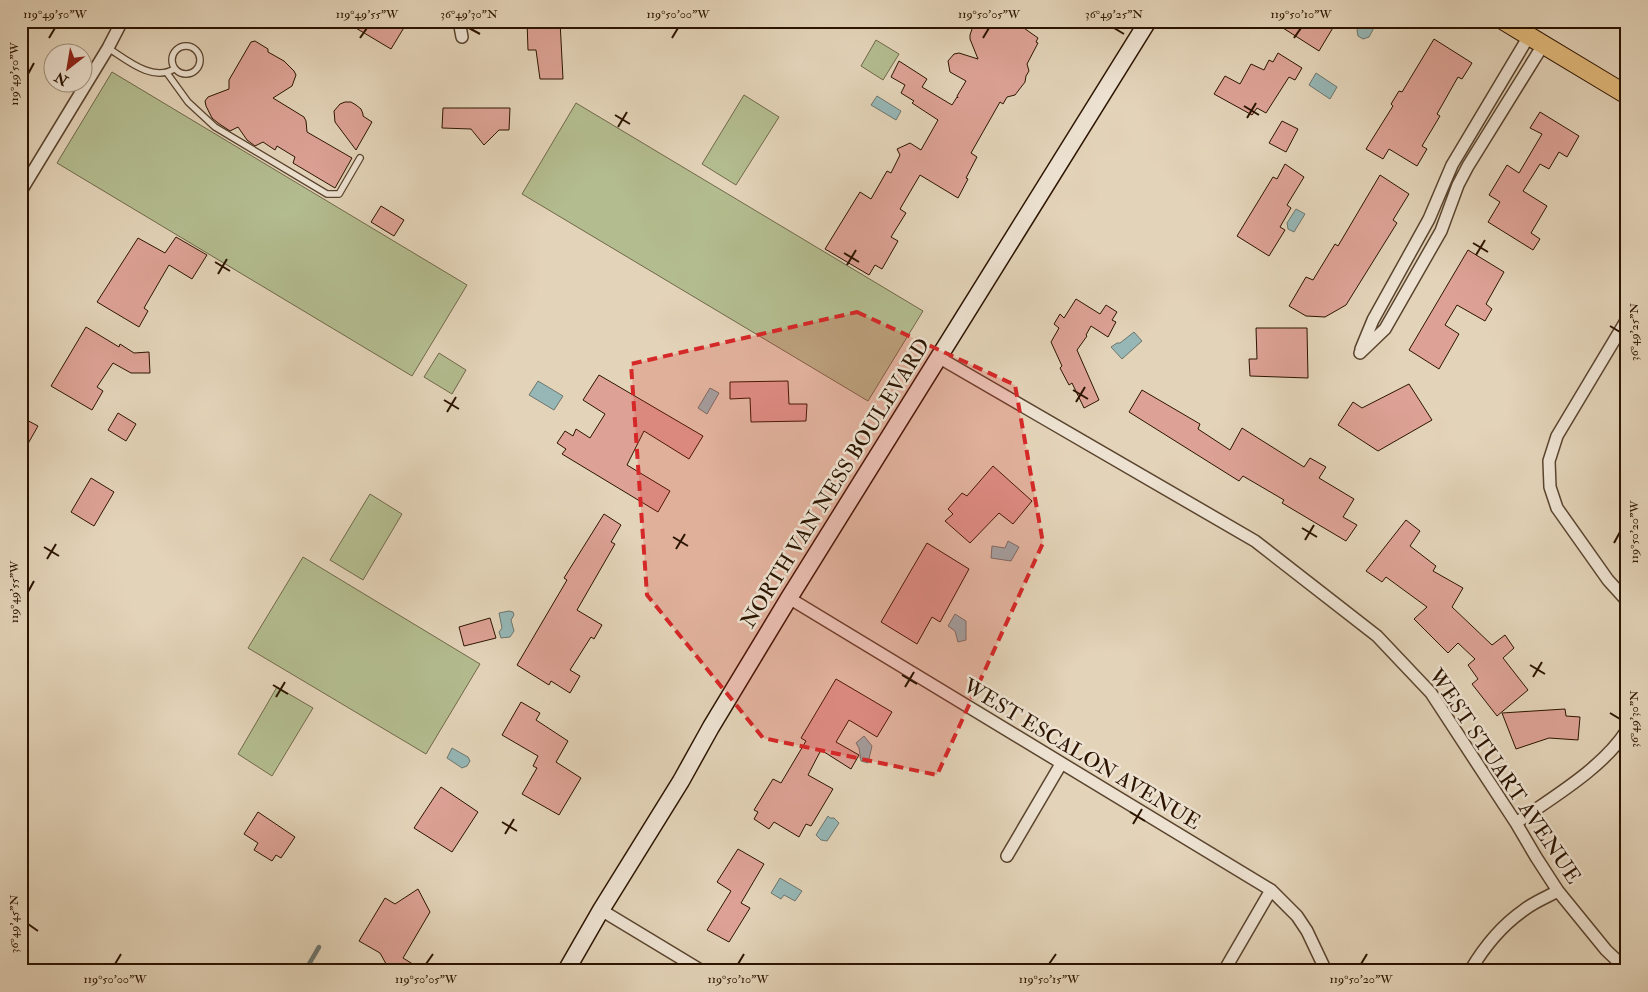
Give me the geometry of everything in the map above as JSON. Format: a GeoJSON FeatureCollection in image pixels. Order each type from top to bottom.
{"type":"FeatureCollection","features":[{"type":"Feature","properties":{"kind":"main road"},"geometry":{"type":"LineString","coordinates":[[1504,21],[1627,94]]}},
{"type":"Feature","properties":{"kind":"street"},"geometry":{"type":"LineString","coordinates":[[21,191],[108,48],[122,21]]}},
{"type":"Feature","properties":{"kind":"street"},"geometry":{"type":"LineString","coordinates":[[460,21],[462,37]]}},
{"type":"Feature","properties":{"kind":"street","name":"NORTH VAN NESS BOULEVARD"},"geometry":{"type":"LineString","coordinates":[[566,971],[789,598],[1148,21]]}},
{"type":"Feature","properties":{"kind":"street"},"geometry":{"type":"LineString","coordinates":[[1536,40],[1458,185],[1443,227],[1385,330],[1360,353],[1373,320],[1430,219],[1452,165],[1536,40]]}},
{"type":"Feature","properties":{"kind":"street"},"geometry":{"type":"LineString","coordinates":[[1467,140],[1479,148]]}},
{"type":"Feature","properties":{"kind":"street"},"geometry":{"type":"LineString","coordinates":[[1430,219],[1443,227]]}},
{"type":"Feature","properties":{"kind":"street"},"geometry":{"type":"LineString","coordinates":[[1391,288],[1404,295]]}},
{"type":"Feature","properties":{"kind":"street"},"geometry":{"type":"LineString","coordinates":[[1627,319],[1557,436],[1549,461],[1550,487],[1556,508],[1608,580],[1627,601]]}},
{"type":"Feature","properties":{"kind":"street","name":"WEST STUART AVENUE"},"geometry":{"type":"LineString","coordinates":[[938,357],[1255,541],[1377,636],[1431,693],[1558,891],[1606,950],[1627,970]]}},
{"type":"Feature","properties":{"kind":"street","name":"WEST ESCALON AVENUE"},"geometry":{"type":"LineString","coordinates":[[789,598],[1271,890],[1297,916],[1307,931],[1326,971]]}},
{"type":"Feature","properties":{"kind":"street"},"geometry":{"type":"LineString","coordinates":[[1516,823],[1598,764],[1627,730]]}},
{"type":"Feature","properties":{"kind":"street"},"geometry":{"type":"LineString","coordinates":[[1007,856],[1062,764]]}},
{"type":"Feature","properties":{"kind":"street"},"geometry":{"type":"LineString","coordinates":[[1224,971],[1271,890]]}},
{"type":"Feature","properties":{"kind":"street"},"geometry":{"type":"LineString","coordinates":[[1470,971],[1483,949],[1506,925],[1525,909],[1558,891]]}},
{"type":"Feature","properties":{"kind":"street"},"geometry":{"type":"LineString","coordinates":[[601,910],[702,971]]}},
{"type":"Feature","properties":{"kind":"lane"},"geometry":{"type":"LineString","coordinates":[[189,46],[197,51],[200,64],[195,72],[186,75],[174,69],[172,55],[179,47],[189,46]]}},
{"type":"Feature","properties":{"kind":"lane"},"geometry":{"type":"LineString","coordinates":[[108,48],[150,73],[167,74],[174,69]]}},
{"type":"Feature","properties":{"kind":"lane"},"geometry":{"type":"LineString","coordinates":[[167,74],[188,102],[215,127],[327,194],[339,194],[360,158]]}},
{"type":"Feature","properties":{"kind":"highlighted area"},"geometry":{"type":"Polygon","coordinates":[[[857,312],[1015,385],[1043,543],[937,775],[763,738],[647,595],[631,364],[857,312]]]}},
{"type":"Feature","properties":{"kind":"green space"},"geometry":{"type":"Polygon","coordinates":[[[876,40],[899,54],[883,80],[861,66],[876,40]]]}},
{"type":"Feature","properties":{"kind":"green space"},"geometry":{"type":"Polygon","coordinates":[[[112,72],[467,285],[412,376],[57,163],[112,72]]]}},
{"type":"Feature","properties":{"kind":"green space"},"geometry":{"type":"Polygon","coordinates":[[[744,95],[779,117],[736,185],[702,164],[744,95]]]}},
{"type":"Feature","properties":{"kind":"green space"},"geometry":{"type":"Polygon","coordinates":[[[576,103],[923,311],[868,401],[522,194],[576,103]]]}},
{"type":"Feature","properties":{"kind":"green space"},"geometry":{"type":"Polygon","coordinates":[[[439,353],[466,370],[452,394],[424,377],[439,353]]]}},
{"type":"Feature","properties":{"kind":"green space"},"geometry":{"type":"Polygon","coordinates":[[[370,494],[402,514],[363,580],[330,560],[370,494]]]}},
{"type":"Feature","properties":{"kind":"green space"},"geometry":{"type":"Polygon","coordinates":[[[303,557],[480,664],[426,754],[248,648],[303,557]]]}},
{"type":"Feature","properties":{"kind":"green space"},"geometry":{"type":"Polygon","coordinates":[[[277,687],[313,708],[272,776],[238,754],[277,687]]]}},
{"type":"Feature","properties":{"kind":"water"},"geometry":{"type":"Polygon","coordinates":[[[1363,21],[1377,22],[1369,37],[1363,39],[1358,36],[1357,30],[1363,21]]]}},
{"type":"Feature","properties":{"kind":"water"},"geometry":{"type":"Polygon","coordinates":[[[1316,73],[1337,87],[1330,99],[1309,85],[1316,73]]]}},
{"type":"Feature","properties":{"kind":"water"},"geometry":{"type":"Polygon","coordinates":[[[877,96],[901,111],[896,120],[871,105],[877,96]]]}},
{"type":"Feature","properties":{"kind":"water"},"geometry":{"type":"Polygon","coordinates":[[[1296,209],[1305,214],[1294,232],[1288,229],[1287,223],[1296,209]]]}},
{"type":"Feature","properties":{"kind":"water"},"geometry":{"type":"Polygon","coordinates":[[[1134,332],[1142,341],[1122,359],[1111,347],[1120,343],[1134,332]]]}},
{"type":"Feature","properties":{"kind":"water"},"geometry":{"type":"Polygon","coordinates":[[[538,381],[563,396],[554,410],[529,395],[538,381]]]}},
{"type":"Feature","properties":{"kind":"water"},"geometry":{"type":"Polygon","coordinates":[[[710,388],[719,393],[707,414],[698,408],[710,388]]]}},
{"type":"Feature","properties":{"kind":"water"},"geometry":{"type":"Polygon","coordinates":[[[1008,541],[1019,547],[1011,561],[991,558],[992,546],[1005,548],[1008,541]]]}},
{"type":"Feature","properties":{"kind":"water"},"geometry":{"type":"Polygon","coordinates":[[[513,612],[514,615],[511,620],[514,631],[510,637],[501,638],[499,632],[502,628],[499,613],[513,612]]]}},
{"type":"Feature","properties":{"kind":"water"},"geometry":{"type":"Polygon","coordinates":[[[955,614],[966,621],[966,640],[958,642],[955,631],[948,626],[955,614]]]}},
{"type":"Feature","properties":{"kind":"water"},"geometry":{"type":"Polygon","coordinates":[[[864,736],[872,746],[868,763],[861,761],[859,748],[856,743],[864,736]]]}},
{"type":"Feature","properties":{"kind":"water"},"geometry":{"type":"Polygon","coordinates":[[[452,748],[468,757],[470,761],[467,766],[462,768],[447,758],[452,748]]]}},
{"type":"Feature","properties":{"kind":"water"},"geometry":{"type":"Polygon","coordinates":[[[828,816],[834,818],[839,823],[827,841],[821,840],[816,835],[828,816]]]}},
{"type":"Feature","properties":{"kind":"water"},"geometry":{"type":"Polygon","coordinates":[[[780,878],[802,891],[795,901],[784,895],[781,899],[771,893],[780,878]]]}},
{"type":"Feature","properties":{"kind":"building"},"geometry":{"type":"Polygon","coordinates":[[[344,21],[408,21],[391,49],[344,21]]]}},
{"type":"Feature","properties":{"kind":"building"},"geometry":{"type":"Polygon","coordinates":[[[527,21],[560,21],[563,79],[540,79],[536,50],[528,50],[527,21]]]}},
{"type":"Feature","properties":{"kind":"building"},"geometry":{"type":"Polygon","coordinates":[[[981,21],[1014,21],[1038,38],[1036,42],[1038,43],[1027,64],[1029,71],[1025,82],[1015,95],[1007,97],[1003,104],[1000,102],[971,153],[977,157],[958,198],[920,175],[900,209],[906,213],[891,237],[898,241],[882,269],[875,265],[869,275],[825,249],[860,192],[871,199],[887,171],[891,173],[900,155],[897,149],[910,143],[921,150],[938,120],[912,103],[914,101],[901,93],[905,85],[891,77],[899,61],[927,79],[922,87],[952,105],[958,98],[957,96],[966,81],[950,72],[948,61],[954,54],[959,53],[978,59],[970,35],[973,26],[981,21]]]}},
{"type":"Feature","properties":{"kind":"building"},"geometry":{"type":"Polygon","coordinates":[[[1272,21],[1337,21],[1319,51],[1272,21]]]}},
{"type":"Feature","properties":{"kind":"building"},"geometry":{"type":"Polygon","coordinates":[[[1434,39],[1472,63],[1462,79],[1458,77],[1437,114],[1440,116],[1422,146],[1427,149],[1417,166],[1389,149],[1383,159],[1366,149],[1393,106],[1391,104],[1399,91],[1402,92],[1434,39]]]}},
{"type":"Feature","properties":{"kind":"building"},"geometry":{"type":"Polygon","coordinates":[[[255,41],[268,49],[268,52],[284,61],[296,75],[292,86],[273,98],[304,117],[307,132],[352,158],[335,188],[293,163],[295,157],[277,146],[275,150],[263,142],[255,146],[247,140],[238,127],[230,131],[212,118],[205,101],[208,97],[229,89],[229,80],[251,42],[255,41]]]}},
{"type":"Feature","properties":{"kind":"building"},"geometry":{"type":"Polygon","coordinates":[[[1278,53],[1302,68],[1295,80],[1289,77],[1266,113],[1257,108],[1252,115],[1214,94],[1225,76],[1240,84],[1251,64],[1264,70],[1269,60],[1273,62],[1278,53]]]}},
{"type":"Feature","properties":{"kind":"building"},"geometry":{"type":"Polygon","coordinates":[[[351,102],[356,105],[361,109],[363,116],[372,122],[356,150],[335,122],[334,111],[340,104],[351,102]]]}},
{"type":"Feature","properties":{"kind":"building"},"geometry":{"type":"Polygon","coordinates":[[[443,108],[510,108],[509,130],[499,130],[484,145],[471,129],[442,128],[443,108]]]}},
{"type":"Feature","properties":{"kind":"building"},"geometry":{"type":"Polygon","coordinates":[[[1540,112],[1579,136],[1567,157],[1559,152],[1549,169],[1540,164],[1523,191],[1547,206],[1531,233],[1540,239],[1533,250],[1488,222],[1500,202],[1489,195],[1507,165],[1519,173],[1542,134],[1530,128],[1540,112]]]}},
{"type":"Feature","properties":{"kind":"building"},"geometry":{"type":"Polygon","coordinates":[[[1282,121],[1298,129],[1286,152],[1269,143],[1282,121]]]}},
{"type":"Feature","properties":{"kind":"building"},"geometry":{"type":"Polygon","coordinates":[[[1285,164],[1304,177],[1287,205],[1291,208],[1280,227],[1285,230],[1269,256],[1237,236],[1273,177],[1277,179],[1285,164]]]}},
{"type":"Feature","properties":{"kind":"building"},"geometry":{"type":"Polygon","coordinates":[[[1380,175],[1409,194],[1393,220],[1397,223],[1346,305],[1325,317],[1306,316],[1289,306],[1306,277],[1313,280],[1335,244],[1338,246],[1380,175]]]}},
{"type":"Feature","properties":{"kind":"building"},"geometry":{"type":"Polygon","coordinates":[[[381,206],[404,220],[394,236],[371,222],[381,206]]]}},
{"type":"Feature","properties":{"kind":"building"},"geometry":{"type":"Polygon","coordinates":[[[176,237],[207,255],[192,279],[169,265],[144,308],[148,311],[139,327],[97,302],[138,238],[165,253],[176,237]]]}},
{"type":"Feature","properties":{"kind":"building"},"geometry":{"type":"Polygon","coordinates":[[[1468,250],[1504,272],[1486,304],[1492,309],[1485,321],[1457,305],[1445,325],[1459,334],[1439,369],[1409,350],[1468,250]]]}},
{"type":"Feature","properties":{"kind":"building"},"geometry":{"type":"Polygon","coordinates":[[[1076,299],[1100,314],[1106,305],[1117,312],[1112,320],[1116,322],[1108,337],[1091,326],[1087,336],[1077,350],[1099,400],[1084,408],[1072,383],[1069,385],[1060,368],[1062,366],[1051,342],[1059,328],[1054,324],[1060,314],[1064,318],[1076,299]]]}},
{"type":"Feature","properties":{"kind":"building"},"geometry":{"type":"Polygon","coordinates":[[[86,327],[119,347],[120,344],[134,353],[149,352],[150,373],[131,373],[113,363],[97,387],[103,391],[92,410],[51,386],[86,327]]]}},
{"type":"Feature","properties":{"kind":"building"},"geometry":{"type":"Polygon","coordinates":[[[1256,328],[1307,328],[1308,378],[1250,376],[1249,359],[1257,359],[1256,328]]]}},
{"type":"Feature","properties":{"kind":"building"},"geometry":{"type":"Polygon","coordinates":[[[599,375],[703,436],[689,459],[644,431],[627,465],[670,491],[658,512],[562,454],[566,449],[557,443],[565,431],[573,436],[576,429],[590,438],[605,414],[583,400],[599,375]]]}},
{"type":"Feature","properties":{"kind":"building"},"geometry":{"type":"Polygon","coordinates":[[[788,381],[789,404],[807,404],[806,421],[751,422],[750,398],[730,399],[730,382],[788,381]]]}},
{"type":"Feature","properties":{"kind":"building"},"geometry":{"type":"Polygon","coordinates":[[[1409,384],[1432,420],[1378,451],[1338,425],[1353,402],[1362,408],[1409,384]]]}},
{"type":"Feature","properties":{"kind":"building"},"geometry":{"type":"Polygon","coordinates":[[[1142,390],[1200,424],[1198,429],[1230,450],[1242,428],[1304,467],[1310,458],[1326,467],[1319,478],[1354,499],[1343,517],[1357,525],[1346,541],[1282,503],[1284,500],[1243,476],[1239,481],[1129,412],[1142,390]]]}},
{"type":"Feature","properties":{"kind":"building"},"geometry":{"type":"Polygon","coordinates":[[[118,413],[136,424],[126,441],[108,430],[118,413]]]}},
{"type":"Feature","properties":{"kind":"building"},"geometry":{"type":"Polygon","coordinates":[[[21,417],[38,426],[21,456],[21,417]]]}},
{"type":"Feature","properties":{"kind":"building"},"geometry":{"type":"Polygon","coordinates":[[[993,466],[1032,501],[1013,524],[999,513],[970,543],[945,521],[953,514],[948,509],[962,493],[967,496],[993,466]]]}},
{"type":"Feature","properties":{"kind":"building"},"geometry":{"type":"Polygon","coordinates":[[[91,478],[114,492],[94,526],[71,512],[91,478]]]}},
{"type":"Feature","properties":{"kind":"building"},"geometry":{"type":"Polygon","coordinates":[[[604,514],[621,525],[611,542],[615,544],[577,610],[602,625],[594,639],[591,637],[570,670],[580,676],[570,693],[551,681],[549,685],[517,665],[567,580],[564,578],[604,514]]]}},
{"type":"Feature","properties":{"kind":"building"},"geometry":{"type":"Polygon","coordinates":[[[1406,520],[1420,531],[1410,546],[1436,566],[1433,571],[1463,588],[1452,607],[1492,645],[1505,635],[1514,648],[1503,658],[1528,690],[1497,716],[1472,684],[1478,679],[1468,665],[1475,659],[1458,643],[1448,653],[1414,619],[1427,607],[1386,577],[1382,582],[1366,571],[1406,520]]]}},
{"type":"Feature","properties":{"kind":"building"},"geometry":{"type":"Polygon","coordinates":[[[927,543],[969,569],[940,622],[932,617],[917,644],[881,622],[927,543]]]}},
{"type":"Feature","properties":{"kind":"building"},"geometry":{"type":"Polygon","coordinates":[[[490,618],[496,638],[464,646],[459,627],[490,618]]]}},
{"type":"Feature","properties":{"kind":"building"},"geometry":{"type":"Polygon","coordinates":[[[836,679],[892,712],[877,737],[849,720],[836,742],[859,755],[851,769],[821,750],[808,775],[833,789],[811,826],[806,824],[799,837],[774,822],[769,829],[754,819],[758,812],[754,810],[773,779],[781,783],[806,741],[801,738],[836,679]]]}},
{"type":"Feature","properties":{"kind":"building"},"geometry":{"type":"Polygon","coordinates":[[[521,702],[540,713],[536,720],[568,741],[556,762],[581,778],[559,815],[522,794],[537,768],[533,766],[538,756],[502,735],[521,702]]]}},
{"type":"Feature","properties":{"kind":"building"},"geometry":{"type":"Polygon","coordinates":[[[1565,709],[1566,716],[1580,717],[1578,740],[1549,738],[1516,749],[1502,713],[1565,709]]]}},
{"type":"Feature","properties":{"kind":"building"},"geometry":{"type":"Polygon","coordinates":[[[441,787],[478,812],[452,852],[414,828],[441,787]]]}},
{"type":"Feature","properties":{"kind":"building"},"geometry":{"type":"Polygon","coordinates":[[[258,812],[295,837],[281,858],[276,855],[272,861],[254,850],[258,843],[244,834],[258,812]]]}},
{"type":"Feature","properties":{"kind":"building"},"geometry":{"type":"Polygon","coordinates":[[[738,849],[764,864],[741,903],[750,908],[729,942],[707,930],[731,891],[717,882],[738,849]]]}},
{"type":"Feature","properties":{"kind":"building"},"geometry":{"type":"Polygon","coordinates":[[[418,889],[430,912],[403,958],[424,971],[390,971],[380,953],[359,941],[385,898],[395,904],[418,889]]]}},
{"type":"Feature","properties":{"kind":"waterway"},"geometry":{"type":"LineString","coordinates":[[305,971],[319,947]]}}]}
